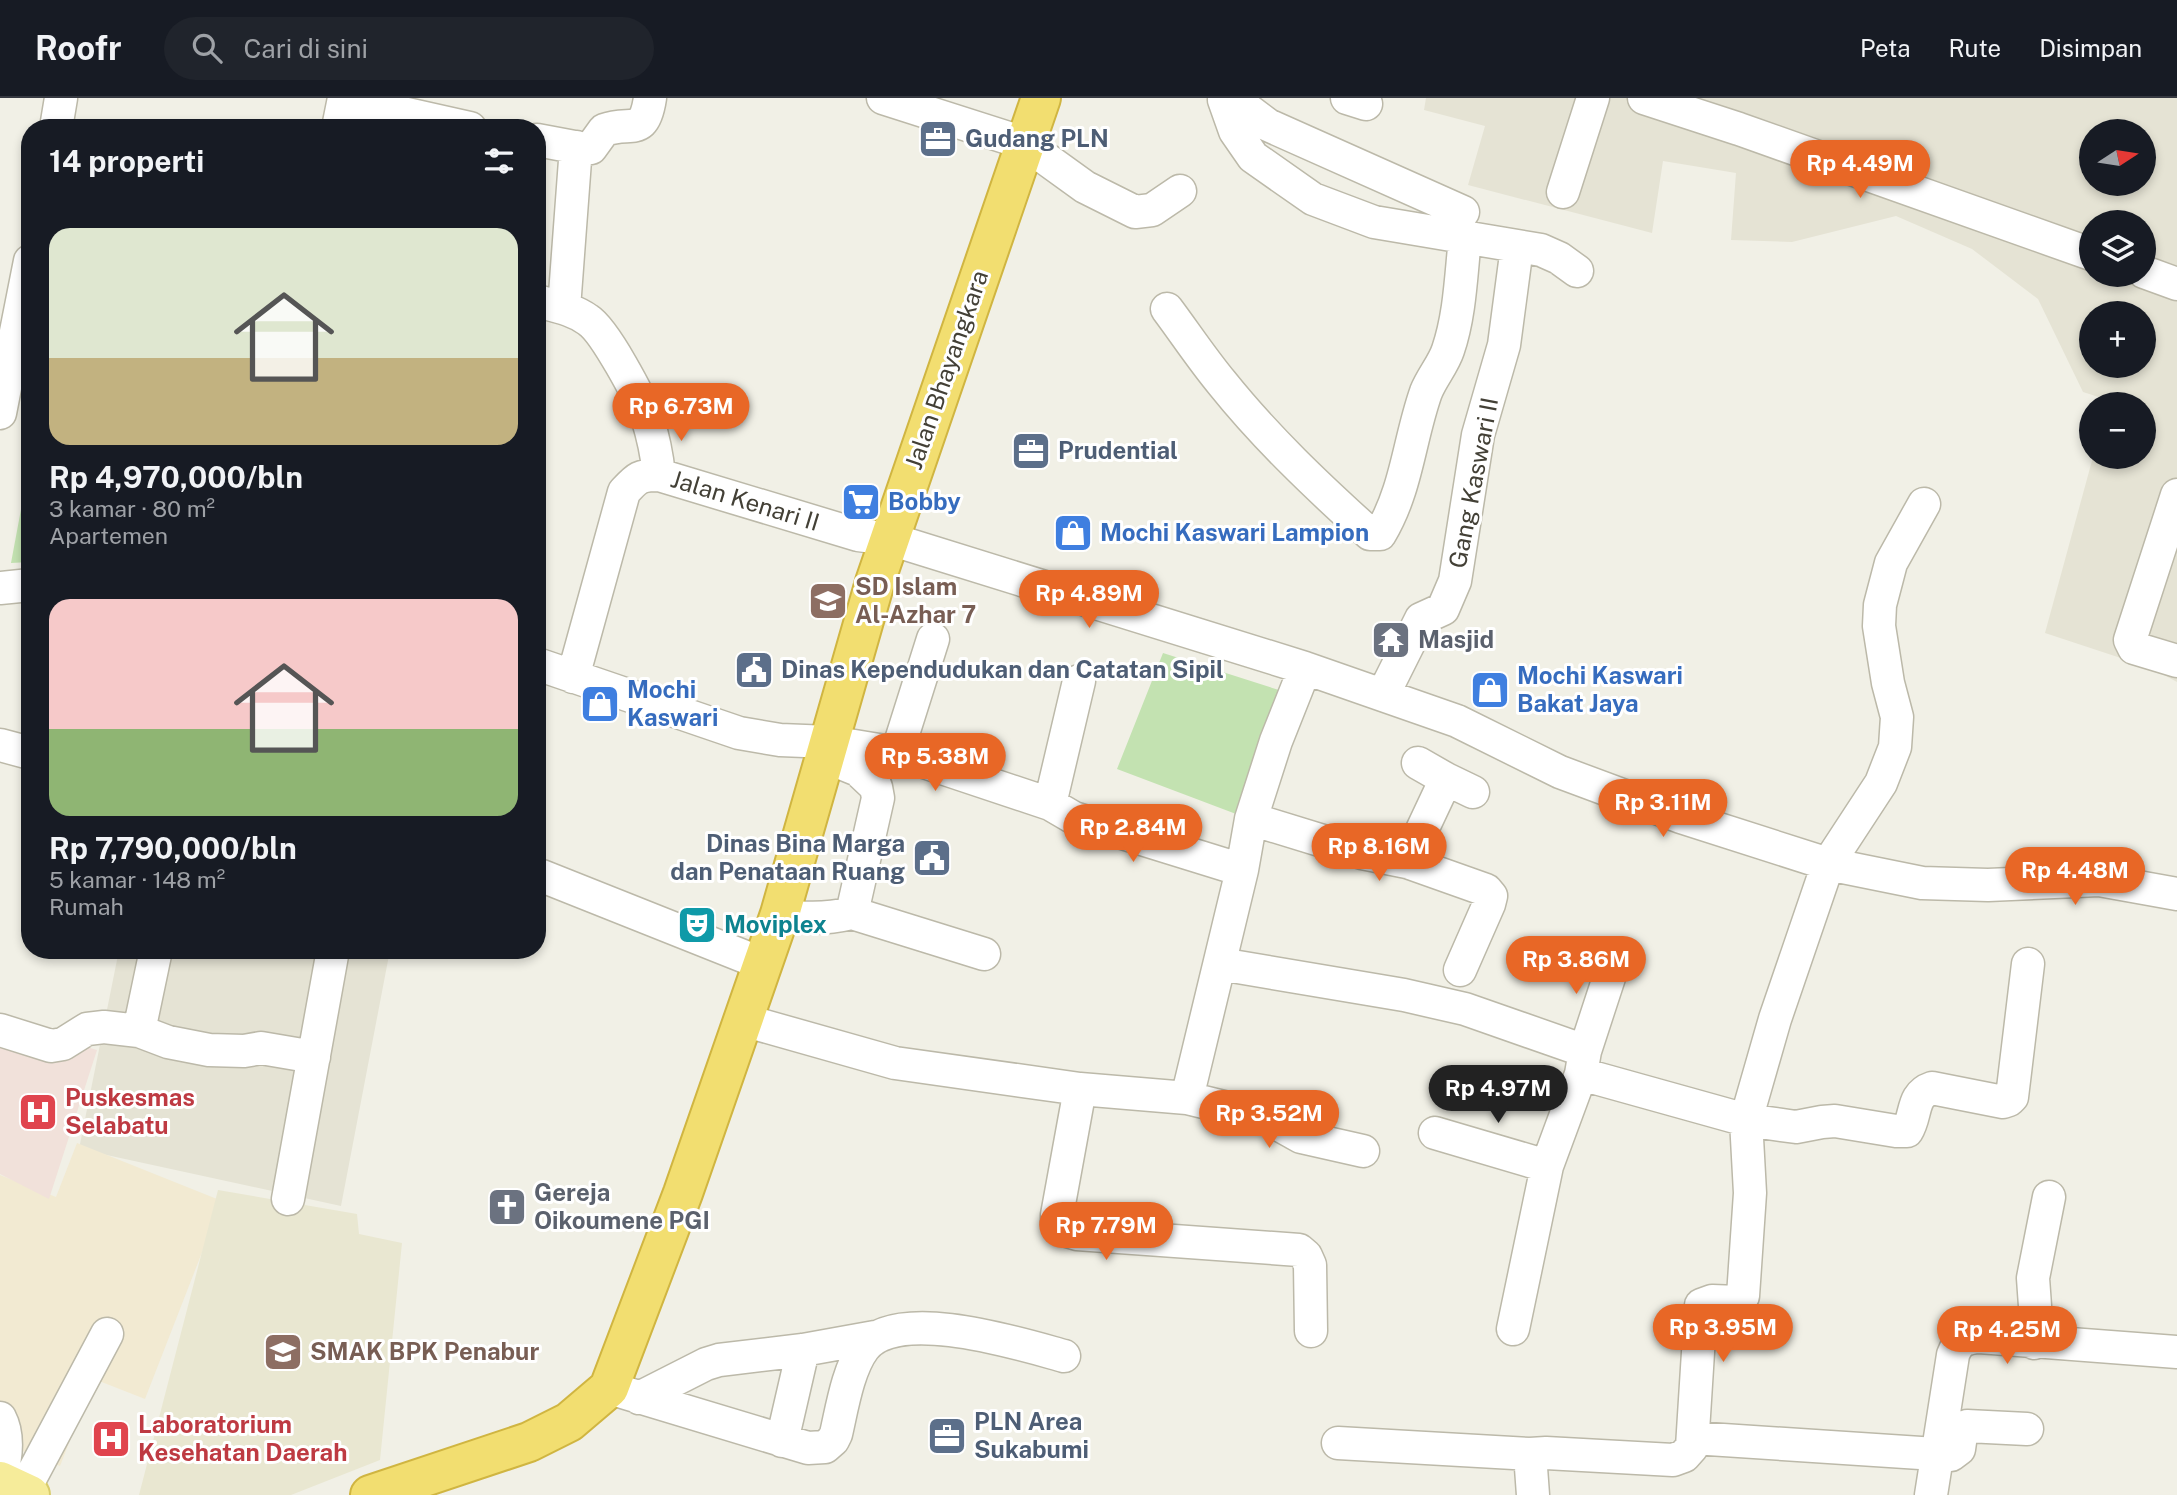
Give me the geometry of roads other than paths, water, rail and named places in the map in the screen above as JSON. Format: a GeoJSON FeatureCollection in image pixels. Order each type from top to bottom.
{"type":"FeatureCollection","features":[{"type":"Feature","properties":{"kind":"highway","name":"Jalan Bhayangkara"},"geometry":{"type":"LineString","coordinates":[[370,1495],[528,1442],[624,1393],[683,1193],[780,914],[874,582],[1041,98]]}},
{"type":"Feature","properties":{"kind":"street"},"geometry":{"type":"LineString","coordinates":[[58,119],[61,98]]}},
{"type":"Feature","properties":{"kind":"street"},"geometry":{"type":"LineString","coordinates":[[546,142],[576,148],[592,148],[604,130],[640,124],[646,119],[650,98]]}},
{"type":"Feature","properties":{"kind":"street"},"geometry":{"type":"LineString","coordinates":[[883,98],[1024,144],[1085,187],[1135,212],[1152,210],[1180,191]]}},
{"type":"Feature","properties":{"kind":"street"},"geometry":{"type":"LineString","coordinates":[[1563,192],[1593,98]]}},
{"type":"Feature","properties":{"kind":"street"},"geometry":{"type":"LineString","coordinates":[[1644,98],[2079,250]]}},
{"type":"Feature","properties":{"kind":"street"},"geometry":{"type":"LineString","coordinates":[[1232,99],[1235,131],[1253,157],[1313,199],[1374,222],[1464,225]]}},
{"type":"Feature","properties":{"kind":"street"},"geometry":{"type":"LineString","coordinates":[[1232,99],[1268,125],[1464,225],[1517,247],[1550,253],[1577,271]]}},
{"type":"Feature","properties":{"kind":"street"},"geometry":{"type":"LineString","coordinates":[[342,109],[409,119]]}},
{"type":"Feature","properties":{"kind":"street"},"geometry":{"type":"LineString","coordinates":[[551,305],[576,148]]}},
{"type":"Feature","properties":{"kind":"street"},"geometry":{"type":"LineString","coordinates":[[1167,309],[1222,383],[1285,454],[1333,501],[1370,534],[1376,536],[1392,514],[1426,391],[1443,363],[1454,331],[1464,225]]}},
{"type":"Feature","properties":{"kind":"street","name":"Gang Kaswari II"},"geometry":{"type":"LineString","coordinates":[[1383,695],[1421,619],[1443,609],[1455,581],[1478,435],[1504,345],[1517,247]]}},
{"type":"Feature","properties":{"kind":"street"},"geometry":{"type":"LineString","coordinates":[[2156,276],[2177,284]]}},
{"type":"Feature","properties":{"kind":"street","name":"Jalan Kenari II"},"geometry":{"type":"LineString","coordinates":[[551,305],[587,318],[605,336],[646,414],[659,475],[858,535],[890,539],[1305,668],[1457,721],[1560,772],[1681,817],[1828,864],[1922,883],[1988,886],[2099,880],[2177,894]]}},
{"type":"Feature","properties":{"kind":"street"},"geometry":{"type":"LineString","coordinates":[[0,413],[21,307]]}},
{"type":"Feature","properties":{"kind":"street"},"geometry":{"type":"LineString","coordinates":[[573,677],[624,492],[643,475],[659,475]]}},
{"type":"Feature","properties":{"kind":"street"},"geometry":{"type":"LineString","coordinates":[[2177,495],[2130,640],[2134,648],[2177,661]]}},
{"type":"Feature","properties":{"kind":"street"},"geometry":{"type":"LineString","coordinates":[[1338,1443],[1673,1460],[1684,1456],[1692,1447],[1701,1305],[1703,1302],[1712,1301],[1738,1302],[1743,1296],[1751,1193],[1746,1120],[1774,1019],[1828,864],[1881,783],[1895,747],[1897,717],[1879,626],[1880,606],[1891,563],[1924,504]]}},
{"type":"Feature","properties":{"kind":"street"},"geometry":{"type":"LineString","coordinates":[[0,588],[21,586]]}},
{"type":"Feature","properties":{"kind":"street"},"geometry":{"type":"LineString","coordinates":[[897,753],[933,639]]}},
{"type":"Feature","properties":{"kind":"street"},"geometry":{"type":"LineString","coordinates":[[546,667],[739,733],[828,750],[897,753],[1050,804],[1074,818],[1242,870]]}},
{"type":"Feature","properties":{"kind":"street"},"geometry":{"type":"LineString","coordinates":[[1186,1098],[1242,870],[1251,819],[1276,741],[1305,668]]}},
{"type":"Feature","properties":{"kind":"street"},"geometry":{"type":"LineString","coordinates":[[1050,804],[1079,681]]}},
{"type":"Feature","properties":{"kind":"street"},"geometry":{"type":"LineString","coordinates":[[0,745],[21,750]]}},
{"type":"Feature","properties":{"kind":"street"},"geometry":{"type":"LineString","coordinates":[[828,750],[858,770],[876,787],[878,798],[852,913]]}},
{"type":"Feature","properties":{"kind":"street"},"geometry":{"type":"LineString","coordinates":[[1407,862],[1460,786],[1418,764]]}},
{"type":"Feature","properties":{"kind":"street"},"geometry":{"type":"LineString","coordinates":[[1251,819],[1362,853],[1407,862],[1486,890],[1491,896],[1460,970]]}},
{"type":"Feature","properties":{"kind":"street"},"geometry":{"type":"LineString","coordinates":[[546,878],[763,964]]}},
{"type":"Feature","properties":{"kind":"street"},"geometry":{"type":"LineString","coordinates":[[780,914],[802,919],[833,918],[852,913],[984,954]]}},
{"type":"Feature","properties":{"kind":"street"},"geometry":{"type":"LineString","coordinates":[[1513,1329],[1547,1166],[1616,956]]}},
{"type":"Feature","properties":{"kind":"street"},"geometry":{"type":"LineString","coordinates":[[139,1031],[154,959]]}},
{"type":"Feature","properties":{"kind":"street"},"geometry":{"type":"LineString","coordinates":[[288,1199],[331,959]]}},
{"type":"Feature","properties":{"kind":"street"},"geometry":{"type":"LineString","coordinates":[[1220,964],[1404,995],[1465,1009],[1583,1063],[1746,1120],[1796,1127],[1835,1121],[1903,1131],[1909,1129],[1917,1100],[1932,1088],[1998,1101],[2009,1100],[2013,1092],[2028,964]]}},
{"type":"Feature","properties":{"kind":"street"},"geometry":{"type":"LineString","coordinates":[[743,1020],[895,1063],[1080,1089],[1186,1098],[1265,1117],[1301,1137],[1363,1151]]}},
{"type":"Feature","properties":{"kind":"street"},"geometry":{"type":"LineString","coordinates":[[0,1030],[51,1046],[62,1044],[87,1028],[104,1027],[139,1031],[168,1042],[209,1050],[244,1051],[261,1048],[314,1057]]}},
{"type":"Feature","properties":{"kind":"street"},"geometry":{"type":"LineString","coordinates":[[1080,1089],[1057,1215],[1060,1229],[1077,1234],[1299,1250],[1310,1265],[1311,1331]]}},
{"type":"Feature","properties":{"kind":"street"},"geometry":{"type":"LineString","coordinates":[[1435,1133],[1547,1166]]}},
{"type":"Feature","properties":{"kind":"street"},"geometry":{"type":"LineString","coordinates":[[2034,1343],[2036,1320],[2033,1278],[2049,1197]]}},
{"type":"Feature","properties":{"kind":"street"},"geometry":{"type":"LineString","coordinates":[[624,1393],[719,1360],[803,1350],[876,1337],[892,1330],[933,1328],[1064,1356]]}},
{"type":"Feature","properties":{"kind":"street"},"geometry":{"type":"LineString","coordinates":[[13,1487],[107,1334]]}},
{"type":"Feature","properties":{"kind":"street"},"geometry":{"type":"LineString","coordinates":[[624,1393],[817,1449],[825,1447],[833,1440],[850,1379],[863,1349],[876,1337]]}},
{"type":"Feature","properties":{"kind":"street"},"geometry":{"type":"LineString","coordinates":[[1931,1495],[1953,1354],[1957,1345],[1966,1338],[2177,1352]]}},
{"type":"Feature","properties":{"kind":"street"},"geometry":{"type":"LineString","coordinates":[[782,1441],[803,1350]]}},
{"type":"Feature","properties":{"kind":"street"},"geometry":{"type":"LineString","coordinates":[[0,1418],[7,1435],[4,1467],[13,1487]]}},
{"type":"Feature","properties":{"kind":"street"},"geometry":{"type":"LineString","coordinates":[[1693,1438],[1951,1455],[1959,1449],[1962,1428],[2027,1429]]}},
{"type":"Feature","properties":{"kind":"street"},"geometry":{"type":"LineString","coordinates":[[1530,1454],[1532,1495]]}},
{"type":"Feature","properties":{"kind":"place","name":"Gudang PLN"},"geometry":{"type":"Point","coordinates":[938,139]}},
{"type":"Feature","properties":{"kind":"place","name":"Prudential"},"geometry":{"type":"Point","coordinates":[1031,451]}},
{"type":"Feature","properties":{"kind":"place","name":"Bobby"},"geometry":{"type":"Point","coordinates":[861,502]}},
{"type":"Feature","properties":{"kind":"place","name":"Mochi Kaswari Lampion"},"geometry":{"type":"Point","coordinates":[1073,533]}},
{"type":"Feature","properties":{"kind":"place","name":"SD Islam Al-Azhar 7"},"geometry":{"type":"Point","coordinates":[828,601]}},
{"type":"Feature","properties":{"kind":"place","name":"Masjid"},"geometry":{"type":"Point","coordinates":[1391,640]}},
{"type":"Feature","properties":{"kind":"place","name":"Dinas Kependudukan dan Catatan Sipil"},"geometry":{"type":"Point","coordinates":[754,670]}},
{"type":"Feature","properties":{"kind":"place","name":"Mochi Kaswari Bakat Jaya"},"geometry":{"type":"Point","coordinates":[1490,690]}},
{"type":"Feature","properties":{"kind":"place","name":"Mochi Kaswari"},"geometry":{"type":"Point","coordinates":[600,704]}},
{"type":"Feature","properties":{"kind":"place","name":"Dinas Bina Marga dan Penataan Ruang"},"geometry":{"type":"Point","coordinates":[932,858]}},
{"type":"Feature","properties":{"kind":"place","name":"Moviplex"},"geometry":{"type":"Point","coordinates":[697,925]}},
{"type":"Feature","properties":{"kind":"place","name":"Puskesmas Selabatu"},"geometry":{"type":"Point","coordinates":[38,1112]}},
{"type":"Feature","properties":{"kind":"place","name":"Gereja Oikoumene PGI"},"geometry":{"type":"Point","coordinates":[507,1207]}},
{"type":"Feature","properties":{"kind":"place","name":"SMAK BPK Penabur"},"geometry":{"type":"Point","coordinates":[283,1352]}},
{"type":"Feature","properties":{"kind":"place","name":"PLN Area Sukabumi"},"geometry":{"type":"Point","coordinates":[947,1436]}},
{"type":"Feature","properties":{"kind":"place","name":"Laboratorium Kesehatan Daerah"},"geometry":{"type":"Point","coordinates":[111,1439]}}]}
